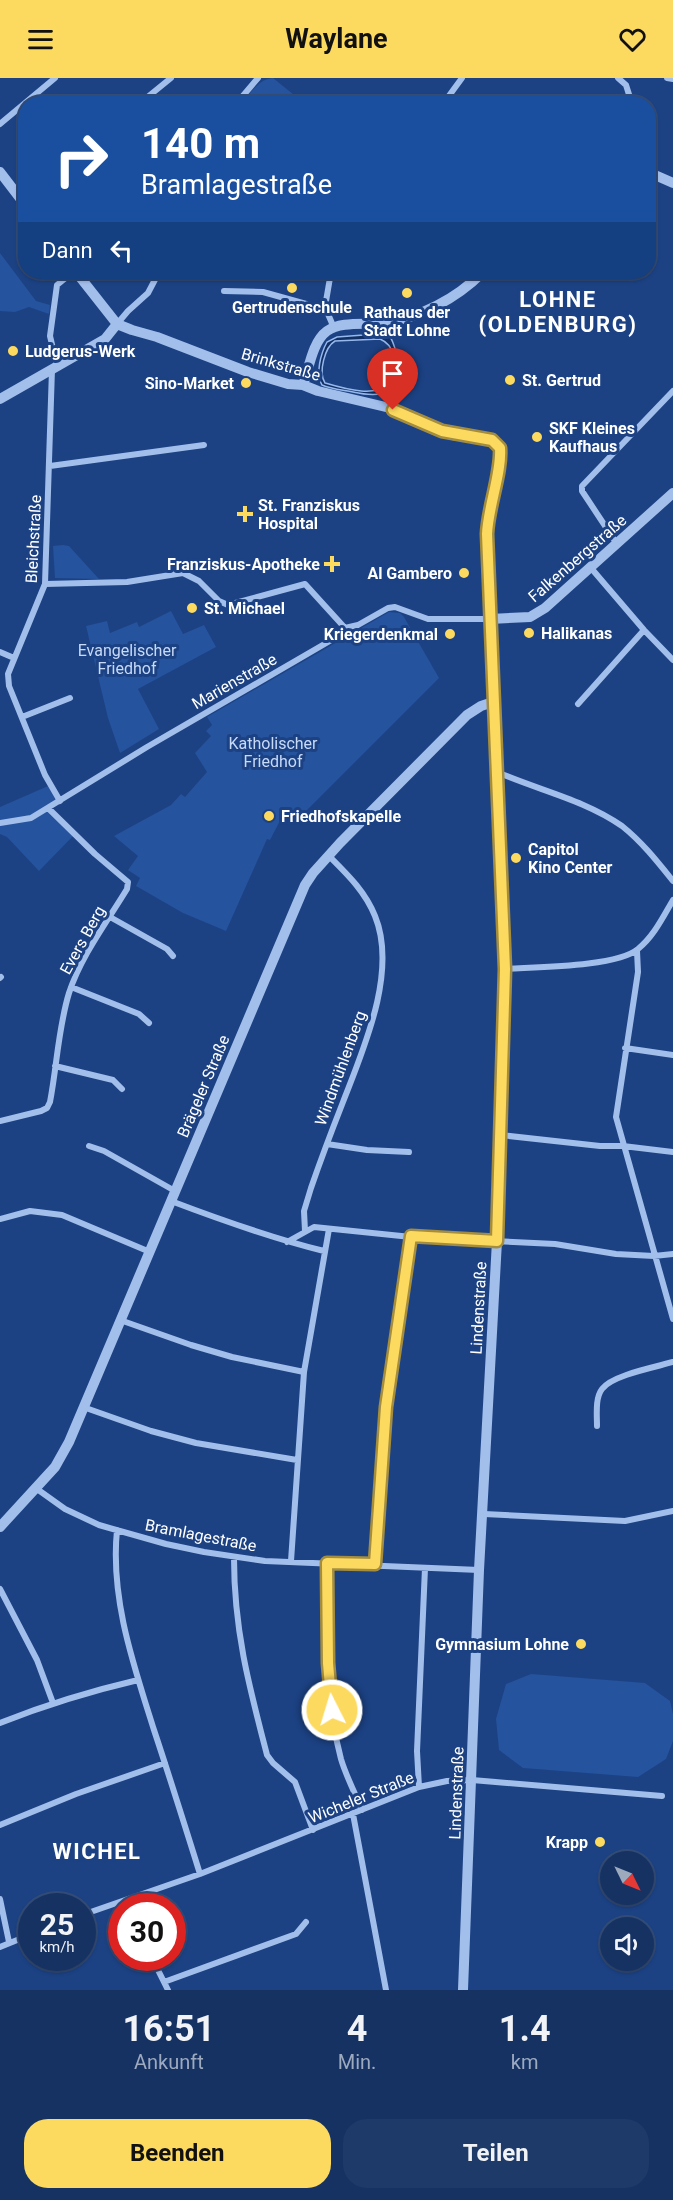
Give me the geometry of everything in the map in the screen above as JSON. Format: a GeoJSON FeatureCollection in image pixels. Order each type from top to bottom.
{"type":"FeatureCollection","features":[{"type":"Feature","properties":{"kind":"street"},"geometry":{"type":"LineString","coordinates":[[33,96],[55,78]]}},
{"type":"Feature","properties":{"kind":"street"},"geometry":{"type":"LineString","coordinates":[[150,96],[171,78]]}},
{"type":"Feature","properties":{"kind":"street"},"geometry":{"type":"LineString","coordinates":[[243,96],[258,78]]}},
{"type":"Feature","properties":{"kind":"street"},"geometry":{"type":"LineString","coordinates":[[449,96],[462,78]]}},
{"type":"Feature","properties":{"kind":"street"},"geometry":{"type":"LineString","coordinates":[[618,78],[627,82]]}},
{"type":"Feature","properties":{"kind":"street"},"geometry":{"type":"LineString","coordinates":[[667,78],[673,79]]}},
{"type":"Feature","properties":{"kind":"street"},"geometry":{"type":"LineString","coordinates":[[0,124],[18,109]]}},
{"type":"Feature","properties":{"kind":"street"},"geometry":{"type":"LineString","coordinates":[[0,172],[18,196]]}},
{"type":"Feature","properties":{"kind":"street"},"geometry":{"type":"LineString","coordinates":[[656,175],[673,183]]}},
{"type":"Feature","properties":{"kind":"street","name":"Bleichstraße"},"geometry":{"type":"LineString","coordinates":[[60,801],[45,775],[9,686],[8,674],[45,584],[54,368],[50,336],[57,285],[65,279]]}},
{"type":"Feature","properties":{"kind":"street"},"geometry":{"type":"LineString","coordinates":[[80,279],[117,324]]}},
{"type":"Feature","properties":{"kind":"street"},"geometry":{"type":"LineString","coordinates":[[0,399],[105,339],[128,311],[148,293],[155,279]]}},
{"type":"Feature","properties":{"kind":"street"},"geometry":{"type":"LineString","coordinates":[[331,279],[325,307],[334,328]]}},
{"type":"Feature","properties":{"kind":"street"},"geometry":{"type":"LineString","coordinates":[[303,386],[318,341],[327,331],[334,328],[391,322],[419,314],[445,301],[474,279]]}},
{"type":"Feature","properties":{"kind":"street"},"geometry":{"type":"LineString","coordinates":[[224,291],[263,292],[325,307]]}},
{"type":"Feature","properties":{"kind":"street","name":"Brinkstraße"},"geometry":{"type":"LineString","coordinates":[[117,324],[248,372],[288,384],[390,408],[452,435],[492,440],[500,448]]}},
{"type":"Feature","properties":{"kind":"street"},"geometry":{"type":"LineString","coordinates":[[617,544],[582,491],[582,486],[673,392]]}},
{"type":"Feature","properties":{"kind":"street"},"geometry":{"type":"LineString","coordinates":[[50,466],[204,445]]}},
{"type":"Feature","properties":{"kind":"street","name":"Lindenstraße"},"geometry":{"type":"LineString","coordinates":[[463,1990],[479,1570],[484,1514],[497,1241],[505,969],[487,534],[500,448]]}},
{"type":"Feature","properties":{"kind":"street","name":"Falkenbergstraße"},"geometry":{"type":"LineString","coordinates":[[490,620],[530,617],[536,614],[591,568],[673,492]]}},
{"type":"Feature","properties":{"kind":"street"},"geometry":{"type":"LineString","coordinates":[[591,568],[673,660]]}},
{"type":"Feature","properties":{"kind":"street"},"geometry":{"type":"LineString","coordinates":[[45,584],[127,582],[183,573],[199,581],[219,601],[228,605],[305,584],[345,628]]}},
{"type":"Feature","properties":{"kind":"street","name":"Marienstraße"},"geometry":{"type":"LineString","coordinates":[[0,823],[22,821],[48,808],[147,747],[340,635],[345,628],[358,625],[388,608],[395,607],[428,619],[490,620]]}},
{"type":"Feature","properties":{"kind":"street"},"geometry":{"type":"LineString","coordinates":[[578,704],[644,630]]}},
{"type":"Feature","properties":{"kind":"street"},"geometry":{"type":"LineString","coordinates":[[0,652],[14,658]]}},
{"type":"Feature","properties":{"kind":"street"},"geometry":{"type":"LineString","coordinates":[[22,717],[70,698]]}},
{"type":"Feature","properties":{"kind":"street","name":"Brägeler Straße"},"geometry":{"type":"LineString","coordinates":[[0,1527],[37,1489],[60,1459],[69,1442],[300,896],[313,873],[328,855],[467,715],[493,702]]}},
{"type":"Feature","properties":{"kind":"street"},"geometry":{"type":"LineString","coordinates":[[497,772],[589,808],[620,825],[645,847],[673,881]]}},
{"type":"Feature","properties":{"kind":"street","name":"Evers Berg"},"geometry":{"type":"LineString","coordinates":[[0,1121],[47,1108],[50,1102],[61,1024],[71,987],[86,956],[127,889],[128,882],[94,854],[48,808]]}},
{"type":"Feature","properties":{"kind":"street","name":"Windmühlenberg"},"geometry":{"type":"LineString","coordinates":[[305,1231],[304,1211],[366,1042],[380,987],[382,963],[381,940],[376,918],[367,900],[352,879],[328,855]]}},
{"type":"Feature","properties":{"kind":"street"},"geometry":{"type":"LineString","coordinates":[[505,969],[624,958],[637,951],[651,937],[673,900]]}},
{"type":"Feature","properties":{"kind":"street"},"geometry":{"type":"LineString","coordinates":[[110,917],[167,948],[173,956]]}},
{"type":"Feature","properties":{"kind":"street"},"geometry":{"type":"LineString","coordinates":[[637,951],[638,972],[616,1117],[673,1319]]}},
{"type":"Feature","properties":{"kind":"street"},"geometry":{"type":"LineString","coordinates":[[71,987],[139,1014],[149,1023]]}},
{"type":"Feature","properties":{"kind":"street"},"geometry":{"type":"LineString","coordinates":[[625,1048],[673,1055]]}},
{"type":"Feature","properties":{"kind":"street"},"geometry":{"type":"LineString","coordinates":[[55,1066],[112,1080],[122,1089]]}},
{"type":"Feature","properties":{"kind":"street"},"geometry":{"type":"LineString","coordinates":[[500,1135],[673,1152]]}},
{"type":"Feature","properties":{"kind":"street"},"geometry":{"type":"LineString","coordinates":[[327,1144],[367,1150],[409,1152]]}},
{"type":"Feature","properties":{"kind":"street"},"geometry":{"type":"LineString","coordinates":[[89,1146],[104,1151],[173,1196],[232,1224],[324,1251]]}},
{"type":"Feature","properties":{"kind":"street"},"geometry":{"type":"LineString","coordinates":[[0,1219],[30,1211],[62,1215],[150,1252]]}},
{"type":"Feature","properties":{"kind":"street"},"geometry":{"type":"LineString","coordinates":[[287,1242],[314,1227],[411,1236],[555,1244],[616,1254],[654,1256],[673,1254]]}},
{"type":"Feature","properties":{"kind":"street"},"geometry":{"type":"LineString","coordinates":[[291,1562],[304,1371],[329,1229]]}},
{"type":"Feature","properties":{"kind":"street"},"geometry":{"type":"LineString","coordinates":[[375,1564],[386,1407],[411,1236]]}},
{"type":"Feature","properties":{"kind":"street"},"geometry":{"type":"LineString","coordinates":[[120,1320],[232,1357],[304,1371]]}},
{"type":"Feature","properties":{"kind":"street"},"geometry":{"type":"LineString","coordinates":[[597,1426],[598,1398],[603,1388],[614,1380],[673,1362]]}},
{"type":"Feature","properties":{"kind":"street"},"geometry":{"type":"LineString","coordinates":[[83,1407],[152,1431],[196,1443],[297,1460]]}},
{"type":"Feature","properties":{"kind":"street","name":"Bramlagestraße"},"geometry":{"type":"LineString","coordinates":[[37,1489],[65,1509],[99,1525],[166,1544],[234,1558],[479,1570]]}},
{"type":"Feature","properties":{"kind":"street"},"geometry":{"type":"LineString","coordinates":[[484,1514],[625,1521],[673,1511]]}},
{"type":"Feature","properties":{"kind":"street"},"geometry":{"type":"LineString","coordinates":[[117,1530],[114,1553],[117,1585],[138,1680],[200,1874]]}},
{"type":"Feature","properties":{"kind":"street"},"geometry":{"type":"LineString","coordinates":[[234,1558],[234,1596],[239,1641],[267,1755],[295,1782],[313,1830]]}},
{"type":"Feature","properties":{"kind":"street"},"geometry":{"type":"LineString","coordinates":[[327,1563],[328,1663],[332,1710],[342,1761],[362,1810]]}},
{"type":"Feature","properties":{"kind":"street"},"geometry":{"type":"LineString","coordinates":[[419,1787],[417,1752],[425,1568]]}},
{"type":"Feature","properties":{"kind":"street"},"geometry":{"type":"LineString","coordinates":[[0,1589],[32,1650],[53,1703]]}},
{"type":"Feature","properties":{"kind":"street"},"geometry":{"type":"LineString","coordinates":[[0,1723],[90,1691],[138,1680]]}},
{"type":"Feature","properties":{"kind":"street"},"geometry":{"type":"LineString","coordinates":[[0,1825],[76,1794],[165,1763]]}},
{"type":"Feature","properties":{"kind":"street","name":"Wicheler Straße"},"geometry":{"type":"LineString","coordinates":[[151,1893],[419,1787],[447,1781],[472,1780],[662,1796]]}},
{"type":"Feature","properties":{"kind":"street"},"geometry":{"type":"LineString","coordinates":[[353,1814],[386,1990]]}},
{"type":"Feature","properties":{"kind":"street"},"geometry":{"type":"LineString","coordinates":[[0,1899],[9,1942]]}},
{"type":"Feature","properties":{"kind":"street"},"geometry":{"type":"LineString","coordinates":[[164,1983],[296,1934],[306,1922]]}},
{"type":"Feature","properties":{"kind":"street"},"geometry":{"type":"LineString","coordinates":[[0,1947],[18,1939]]}},
{"type":"Feature","properties":{"kind":"street"},"geometry":{"type":"LineString","coordinates":[[158,1971],[168,1990]]}},
{"type":"Feature","properties":{"kind":"green space"},"geometry":{"type":"Polygon","coordinates":[[[273,78],[295,96],[248,96],[259,84],[273,78]]]}},
{"type":"Feature","properties":{"kind":"green space"},"geometry":{"type":"Polygon","coordinates":[[[0,253],[36,301],[50,305],[49,314],[29,307],[15,312],[0,311],[0,253]]]}},
{"type":"Feature","properties":{"kind":"green space"},"geometry":{"type":"Polygon","coordinates":[[[53,546],[69,546],[99,579],[55,578],[53,546]]]}},
{"type":"Feature","properties":{"kind":"green space","name":"Evangelischer Friedhof"},"geometry":{"type":"Polygon","coordinates":[[[171,611],[183,634],[204,625],[216,647],[138,689],[159,729],[120,753],[108,718],[86,626],[107,621],[110,633],[137,622],[139,627],[171,611]]]}},
{"type":"Feature","properties":{"kind":"green space","name":"Katholischer Friedhof"},"geometry":{"type":"Polygon","coordinates":[[[389,612],[400,613],[404,617],[439,678],[299,818],[290,813],[283,815],[270,840],[267,839],[226,931],[183,913],[136,886],[140,878],[128,870],[138,856],[114,836],[171,805],[181,794],[185,797],[207,772],[195,753],[211,736],[206,731],[212,725],[207,717],[389,612]]]}},
{"type":"Feature","properties":{"kind":"green space"},"geometry":{"type":"Polygon","coordinates":[[[48,786],[60,801],[49,808],[75,834],[39,871],[7,837],[0,834],[0,807],[48,786]]]}},
{"type":"Feature","properties":{"kind":"green space"},"geometry":{"type":"Polygon","coordinates":[[[531,1674],[645,1683],[670,1701],[673,1714],[673,1741],[666,1759],[638,1777],[523,1768],[499,1750],[496,1719],[506,1684],[531,1674]]]}},
{"type":"Feature","properties":{"kind":"shaded area"},"geometry":{"type":"Polygon","coordinates":[[[377,334],[390,337],[400,371],[395,387],[382,394],[363,394],[322,385],[319,369],[323,352],[327,342],[337,337],[377,334]],[[380,339],[335,341],[328,349],[322,366],[325,383],[361,391],[379,390],[387,386],[394,381],[394,357],[386,342],[380,339]]]}},
{"type":"Feature","properties":{"kind":"place","name":"Gertrudenschule"},"geometry":{"type":"Point","coordinates":[292,288]}},
{"type":"Feature","properties":{"kind":"place","name":"Rathaus der Stadt Lohne"},"geometry":{"type":"Point","coordinates":[407,293]}},
{"type":"Feature","properties":{"kind":"place","name":"Ludgerus-Werk"},"geometry":{"type":"Point","coordinates":[13,351]}},
{"type":"Feature","properties":{"kind":"place","name":"St. Gertrud"},"geometry":{"type":"Point","coordinates":[510,380]}},
{"type":"Feature","properties":{"kind":"place","name":"Sino-Market"},"geometry":{"type":"Point","coordinates":[246,383]}},
{"type":"Feature","properties":{"kind":"place","name":"SKF Kleines Kaufhaus"},"geometry":{"type":"Point","coordinates":[537,437]}},
{"type":"Feature","properties":{"kind":"place","name":"St. Franziskus Hospital"},"geometry":{"type":"Point","coordinates":[245,514]}},
{"type":"Feature","properties":{"kind":"place","name":"Franziskus-Apotheke"},"geometry":{"type":"Point","coordinates":[332,564]}},
{"type":"Feature","properties":{"kind":"place","name":"Al Gambero"},"geometry":{"type":"Point","coordinates":[464,573]}},
{"type":"Feature","properties":{"kind":"place","name":"St. Michael"},"geometry":{"type":"Point","coordinates":[192,608]}},
{"type":"Feature","properties":{"kind":"place","name":"Halikanas"},"geometry":{"type":"Point","coordinates":[529,633]}},
{"type":"Feature","properties":{"kind":"place","name":"Kriegerdenkmal"},"geometry":{"type":"Point","coordinates":[450,634]}},
{"type":"Feature","properties":{"kind":"place","name":"Friedhofskapelle"},"geometry":{"type":"Point","coordinates":[269,816]}},
{"type":"Feature","properties":{"kind":"place","name":"Capitol Kino Center"},"geometry":{"type":"Point","coordinates":[516,858]}},
{"type":"Feature","properties":{"kind":"place","name":"Gymnasium Lohne"},"geometry":{"type":"Point","coordinates":[581,1644]}},
{"type":"Feature","properties":{"kind":"place","name":"Krapp"},"geometry":{"type":"Point","coordinates":[600,1842]}},
{"type":"Feature","properties":{"kind":"district","name":"LOHNE (OLDENBURG)"},"geometry":{"type":"Point","coordinates":[558,312]}},
{"type":"Feature","properties":{"kind":"district","name":"WICHEL"},"geometry":{"type":"Point","coordinates":[97,1851]}},
{"type":"Feature","properties":{"kind":"route"},"geometry":{"type":"LineString","coordinates":[[332,1710],[328,1663],[327,1563],[375,1564],[386,1407],[411,1236],[497,1241],[505,969],[487,534],[500,448],[492,440],[452,435],[393,410]]}}]}
